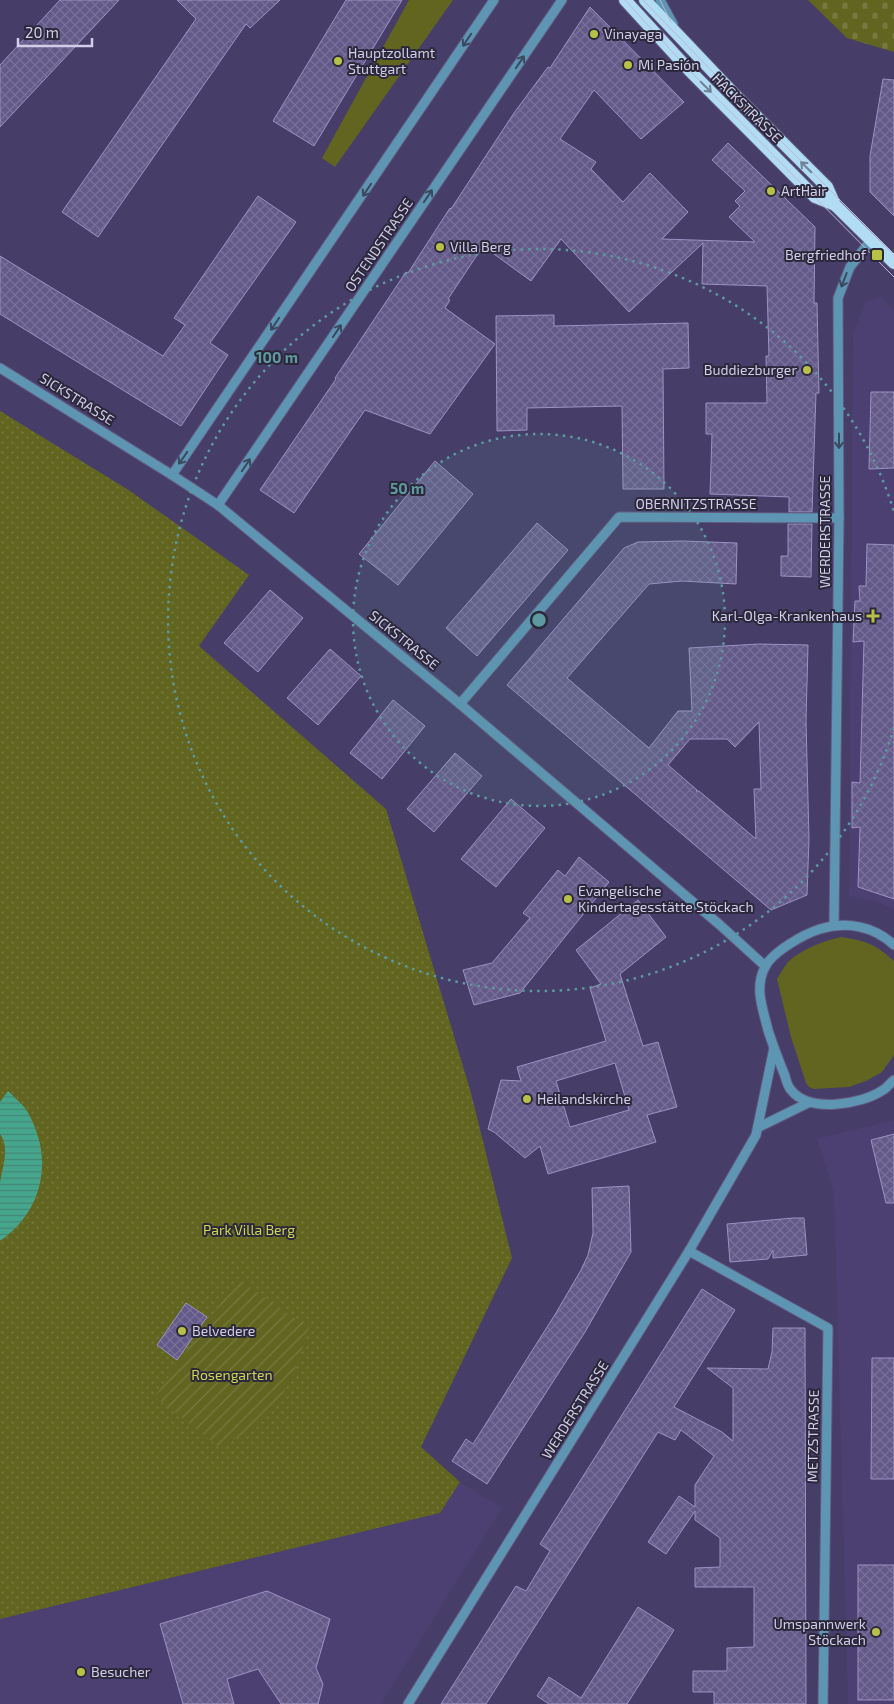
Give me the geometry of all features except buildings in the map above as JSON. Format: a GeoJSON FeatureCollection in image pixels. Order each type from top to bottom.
{"type":"FeatureCollection","features":[{"type":"Feature","properties":{"kind":"main road","name":"HACKSTRASSE"},"geometry":{"type":"LineString","coordinates":[[625,0],[690,71],[815,197],[835,205]]}},
{"type":"Feature","properties":{"kind":"main road","name":"HACKSTRASSE"},"geometry":{"type":"LineString","coordinates":[[645,0],[735,95],[827,187],[835,205],[894,263]]}},
{"type":"Feature","properties":{"kind":"street"},"geometry":{"type":"LineString","coordinates":[[172,475],[494,0]]}},
{"type":"Feature","properties":{"kind":"street","name":"OSTENDSTRASSE"},"geometry":{"type":"LineString","coordinates":[[218,505],[562,0]]}},
{"type":"Feature","properties":{"kind":"street"},"geometry":{"type":"LineString","coordinates":[[660,0],[684,41]]}},
{"type":"Feature","properties":{"kind":"street","name":"WERDERSTRASSE"},"geometry":{"type":"LineString","coordinates":[[834,924],[839,518],[838,298],[850,267],[871,240]]}},
{"type":"Feature","properties":{"kind":"street","name":"SICKSTRASSE"},"geometry":{"type":"LineString","coordinates":[[0,368],[218,505],[460,704],[720,925],[765,966]]}},
{"type":"Feature","properties":{"kind":"street","name":"OBERNITZSTRASSE"},"geometry":{"type":"LineString","coordinates":[[460,704],[619,517],[839,518]]}},
{"type":"Feature","properties":{"kind":"street"},"geometry":{"type":"LineString","coordinates":[[894,945],[873,931],[853,925],[834,924],[812,932],[787,945],[765,966],[759,986],[760,1003],[790,1090],[808,1103],[822,1105],[866,1098],[883,1090],[894,1080]]}},
{"type":"Feature","properties":{"kind":"street","name":"WERDERSTRASSE"},"geometry":{"type":"LineString","coordinates":[[408,1704],[689,1252],[756,1135],[774,1048]]}},
{"type":"Feature","properties":{"kind":"street"},"geometry":{"type":"LineString","coordinates":[[759,1127],[808,1103]]}},
{"type":"Feature","properties":{"kind":"street","name":"METZSTRASSE"},"geometry":{"type":"LineString","coordinates":[[689,1252],[828,1328],[823,1704]]}},
{"type":"Feature","properties":{"kind":"shaded area","name":"Karl-Olga-Krankenhaus"},"geometry":{"type":"Polygon","coordinates":[[[881,297],[894,310],[894,910],[878,902],[849,896],[853,335],[865,302],[881,297]]]}},
{"type":"Feature","properties":{"kind":"shaded area"},"geometry":{"type":"Polygon","coordinates":[[[8,1091],[25,1108],[34,1125],[40,1144],[42,1173],[35,1199],[29,1211],[21,1222],[0,1241],[0,1185],[5,1160],[5,1146],[0,1134],[0,1102],[8,1091]]]}},
{"type":"Feature","properties":{"kind":"shaded area"},"geometry":{"type":"Polygon","coordinates":[[[894,1120],[894,1704],[848,1704],[834,1192],[817,1139],[894,1120]]]}},
{"type":"Feature","properties":{"kind":"shaded area"},"geometry":{"type":"Polygon","coordinates":[[[460,1482],[502,1508],[381,1704],[0,1704],[0,1619],[440,1513],[460,1482]]]}},
{"type":"Feature","properties":{"kind":"green space"},"geometry":{"type":"Polygon","coordinates":[[[409,0],[453,0],[335,167],[322,158],[409,0]]]}},
{"type":"Feature","properties":{"kind":"green space"},"geometry":{"type":"Polygon","coordinates":[[[808,0],[894,0],[894,52],[847,38],[808,0]]]}},
{"type":"Feature","properties":{"kind":"green space","name":"Park Villa Berg"},"geometry":{"type":"Polygon","coordinates":[[[0,411],[127,489],[249,575],[199,646],[386,809],[471,1093],[512,1258],[421,1447],[460,1482],[440,1513],[0,1619],[0,411]]]}},
{"type":"Feature","properties":{"kind":"green space"},"geometry":{"type":"Polygon","coordinates":[[[841,937],[870,944],[894,961],[894,1055],[882,1072],[866,1081],[849,1087],[814,1089],[806,1083],[791,1037],[777,979],[788,962],[806,949],[841,937]]]}},
{"type":"Feature","properties":{"kind":"green space","name":"Rosengarten"},"geometry":{"type":"Polygon","coordinates":[[[238,1279],[309,1328],[291,1379],[270,1411],[252,1427],[220,1448],[155,1396],[238,1279]]]}},
{"type":"Feature","properties":{"kind":"tram line"},"geometry":{"type":"LineString","coordinates":[[625,0],[690,71],[894,277]]}},
{"type":"Feature","properties":{"kind":"tram line"},"geometry":{"type":"LineString","coordinates":[[643,0],[894,254]]}},
{"type":"Feature","properties":{"kind":"tram line"},"geometry":{"type":"LineString","coordinates":[[660,0],[671,22]]}},
{"type":"Feature","properties":{"kind":"place","name":"Vinayaga"},"geometry":{"type":"Point","coordinates":[594,34]}},
{"type":"Feature","properties":{"kind":"place","name":"Hauptzollamt Stuttgart"},"geometry":{"type":"Point","coordinates":[338,61]}},
{"type":"Feature","properties":{"kind":"place","name":"Mi Pasión"},"geometry":{"type":"Point","coordinates":[628,65]}},
{"type":"Feature","properties":{"kind":"place","name":"ArtHair"},"geometry":{"type":"Point","coordinates":[771,191]}},
{"type":"Feature","properties":{"kind":"place","name":"Villa Berg"},"geometry":{"type":"Point","coordinates":[440,247]}},
{"type":"Feature","properties":{"kind":"place","name":"Bergfriedhof"},"geometry":{"type":"Point","coordinates":[877,255]}},
{"type":"Feature","properties":{"kind":"place","name":"Buddiezburger"},"geometry":{"type":"Point","coordinates":[807,370]}},
{"type":"Feature","properties":{"kind":"place","name":"Karl-Olga-Krankenhaus"},"geometry":{"type":"Point","coordinates":[873,616]}},
{"type":"Feature","properties":{"kind":"place","name":"Evangelische Kindertagesstätte Stöckach"},"geometry":{"type":"Point","coordinates":[568,899]}},
{"type":"Feature","properties":{"kind":"place","name":"Heilandskirche"},"geometry":{"type":"Point","coordinates":[527,1099]}},
{"type":"Feature","properties":{"kind":"place","name":"Belvedere"},"geometry":{"type":"Point","coordinates":[182,1331]}},
{"type":"Feature","properties":{"kind":"place","name":"Umspannwerk Stöckach"},"geometry":{"type":"Point","coordinates":[876,1632]}},
{"type":"Feature","properties":{"kind":"place","name":"Besucher"},"geometry":{"type":"Point","coordinates":[81,1672]}}]}
